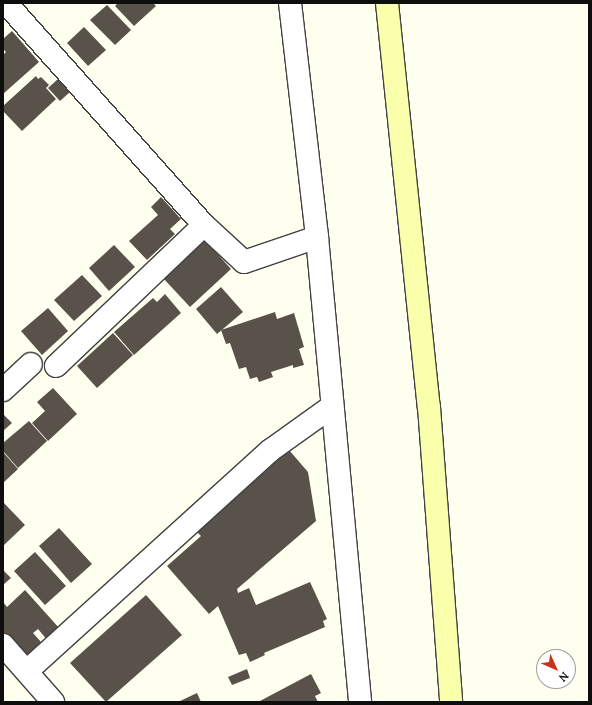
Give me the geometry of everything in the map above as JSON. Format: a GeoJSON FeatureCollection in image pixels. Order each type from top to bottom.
{"type":"FeatureCollection","features":[{"type":"Feature","properties":{"kind":"street"},"geometry":{"type":"LineString","coordinates":[[6,3],[204,225],[244,262],[316,237]]}},
{"type":"Feature","properties":{"kind":"street"},"geometry":{"type":"LineString","coordinates":[[290,3],[316,237],[360,702]]}},
{"type":"Feature","properties":{"kind":"street"},"geometry":{"type":"LineString","coordinates":[[387,3],[429,407],[451,702]]}},
{"type":"Feature","properties":{"kind":"street"},"geometry":{"type":"LineString","coordinates":[[56,366],[204,225]]}},
{"type":"Feature","properties":{"kind":"street"},"geometry":{"type":"LineString","coordinates":[[3,390],[31,364]]}},
{"type":"Feature","properties":{"kind":"street"},"geometry":{"type":"LineString","coordinates":[[27,672],[271,450],[331,407]]}},
{"type":"Feature","properties":{"kind":"street"},"geometry":{"type":"LineString","coordinates":[[3,645],[53,702]]}},
{"type":"Feature","properties":{"kind":"building"},"geometry":{"type":"Polygon","coordinates":[[[118,3],[153,3],[156,6],[134,26],[115,6],[118,3]]]}},
{"type":"Feature","properties":{"kind":"building"},"geometry":{"type":"Polygon","coordinates":[[[107,5],[131,30],[115,45],[90,20],[107,5]]]}},
{"type":"Feature","properties":{"kind":"building"},"geometry":{"type":"Polygon","coordinates":[[[84,27],[106,50],[88,66],[67,43],[84,27]]]}},
{"type":"Feature","properties":{"kind":"building"},"geometry":{"type":"Polygon","coordinates":[[[12,31],[39,62],[3,94],[3,55],[6,52],[3,49],[3,39],[12,31]]]}},
{"type":"Feature","properties":{"kind":"building"},"geometry":{"type":"Polygon","coordinates":[[[36,76],[38,79],[41,77],[49,85],[46,88],[56,99],[22,131],[3,111],[3,106],[36,76]]]}},
{"type":"Feature","properties":{"kind":"building"},"geometry":{"type":"Polygon","coordinates":[[[58,79],[70,92],[60,101],[48,88],[58,79]]]}},
{"type":"Feature","properties":{"kind":"building"},"geometry":{"type":"Polygon","coordinates":[[[161,197],[181,219],[170,229],[175,234],[147,260],[129,241],[158,215],[151,207],[161,197]]]}},
{"type":"Feature","properties":{"kind":"building"},"geometry":{"type":"Polygon","coordinates":[[[205,240],[231,269],[190,307],[163,278],[205,240]]]}},
{"type":"Feature","properties":{"kind":"building"},"geometry":{"type":"Polygon","coordinates":[[[114,245],[135,267],[109,291],[89,268],[114,245]]]}},
{"type":"Feature","properties":{"kind":"building"},"geometry":{"type":"Polygon","coordinates":[[[82,275],[102,296],[74,321],[54,300],[82,275]]]}},
{"type":"Feature","properties":{"kind":"building"},"geometry":{"type":"Polygon","coordinates":[[[221,287],[243,312],[217,334],[196,309],[221,287]]]}},
{"type":"Feature","properties":{"kind":"building"},"geometry":{"type":"Polygon","coordinates":[[[165,294],[181,313],[134,355],[114,332],[153,298],[157,302],[165,294]]]}},
{"type":"Feature","properties":{"kind":"building"},"geometry":{"type":"Polygon","coordinates":[[[48,308],[68,331],[42,355],[21,331],[48,308]]]}},
{"type":"Feature","properties":{"kind":"building"},"geometry":{"type":"Polygon","coordinates":[[[275,312],[277,319],[294,313],[304,347],[299,349],[304,365],[293,368],[293,365],[271,372],[273,377],[259,382],[257,377],[250,379],[246,367],[239,369],[230,343],[226,344],[221,330],[275,312]]]}},
{"type":"Feature","properties":{"kind":"building"},"geometry":{"type":"Polygon","coordinates":[[[113,333],[133,355],[97,388],[77,366],[113,333]]]}},
{"type":"Feature","properties":{"kind":"building"},"geometry":{"type":"Polygon","coordinates":[[[53,388],[77,414],[48,441],[32,423],[45,411],[37,402],[53,388]]]}},
{"type":"Feature","properties":{"kind":"building"},"geometry":{"type":"Polygon","coordinates":[[[3,414],[12,423],[3,431],[3,414]]]}},
{"type":"Feature","properties":{"kind":"building"},"geometry":{"type":"Polygon","coordinates":[[[29,421],[47,441],[18,468],[3,451],[3,443],[29,421]]]}},
{"type":"Feature","properties":{"kind":"building"},"geometry":{"type":"Polygon","coordinates":[[[289,450],[308,472],[316,521],[237,589],[238,593],[249,588],[256,605],[310,582],[327,619],[323,621],[325,627],[264,653],[265,655],[250,662],[246,653],[239,655],[218,606],[209,614],[167,566],[201,536],[196,531],[289,450]]]}},
{"type":"Feature","properties":{"kind":"building"},"geometry":{"type":"Polygon","coordinates":[[[3,452],[18,469],[3,483],[3,452]]]}},
{"type":"Feature","properties":{"kind":"building"},"geometry":{"type":"Polygon","coordinates":[[[4,503],[25,525],[3,546],[3,505],[4,503]]]}},
{"type":"Feature","properties":{"kind":"building"},"geometry":{"type":"Polygon","coordinates":[[[59,528],[92,564],[71,583],[39,546],[59,528]]]}},
{"type":"Feature","properties":{"kind":"building"},"geometry":{"type":"Polygon","coordinates":[[[35,552],[66,586],[45,605],[14,571],[35,552]]]}},
{"type":"Feature","properties":{"kind":"building"},"geometry":{"type":"Polygon","coordinates":[[[3,570],[11,578],[3,585],[3,570]]]}},
{"type":"Feature","properties":{"kind":"building"},"geometry":{"type":"Polygon","coordinates":[[[25,590],[60,629],[48,641],[38,629],[33,633],[41,642],[26,656],[3,635],[3,602],[7,607],[25,590]]]}},
{"type":"Feature","properties":{"kind":"building"},"geometry":{"type":"Polygon","coordinates":[[[146,595],[182,635],[106,702],[70,663],[146,595]]]}},
{"type":"Feature","properties":{"kind":"building"},"geometry":{"type":"Polygon","coordinates":[[[247,669],[250,678],[232,685],[228,677],[247,669]]]}},
{"type":"Feature","properties":{"kind":"building"},"geometry":{"type":"Polygon","coordinates":[[[311,674],[321,693],[315,696],[318,702],[258,702],[311,674]]]}},
{"type":"Feature","properties":{"kind":"building"},"geometry":{"type":"Polygon","coordinates":[[[197,693],[201,702],[178,702],[197,693]]]}}]}
